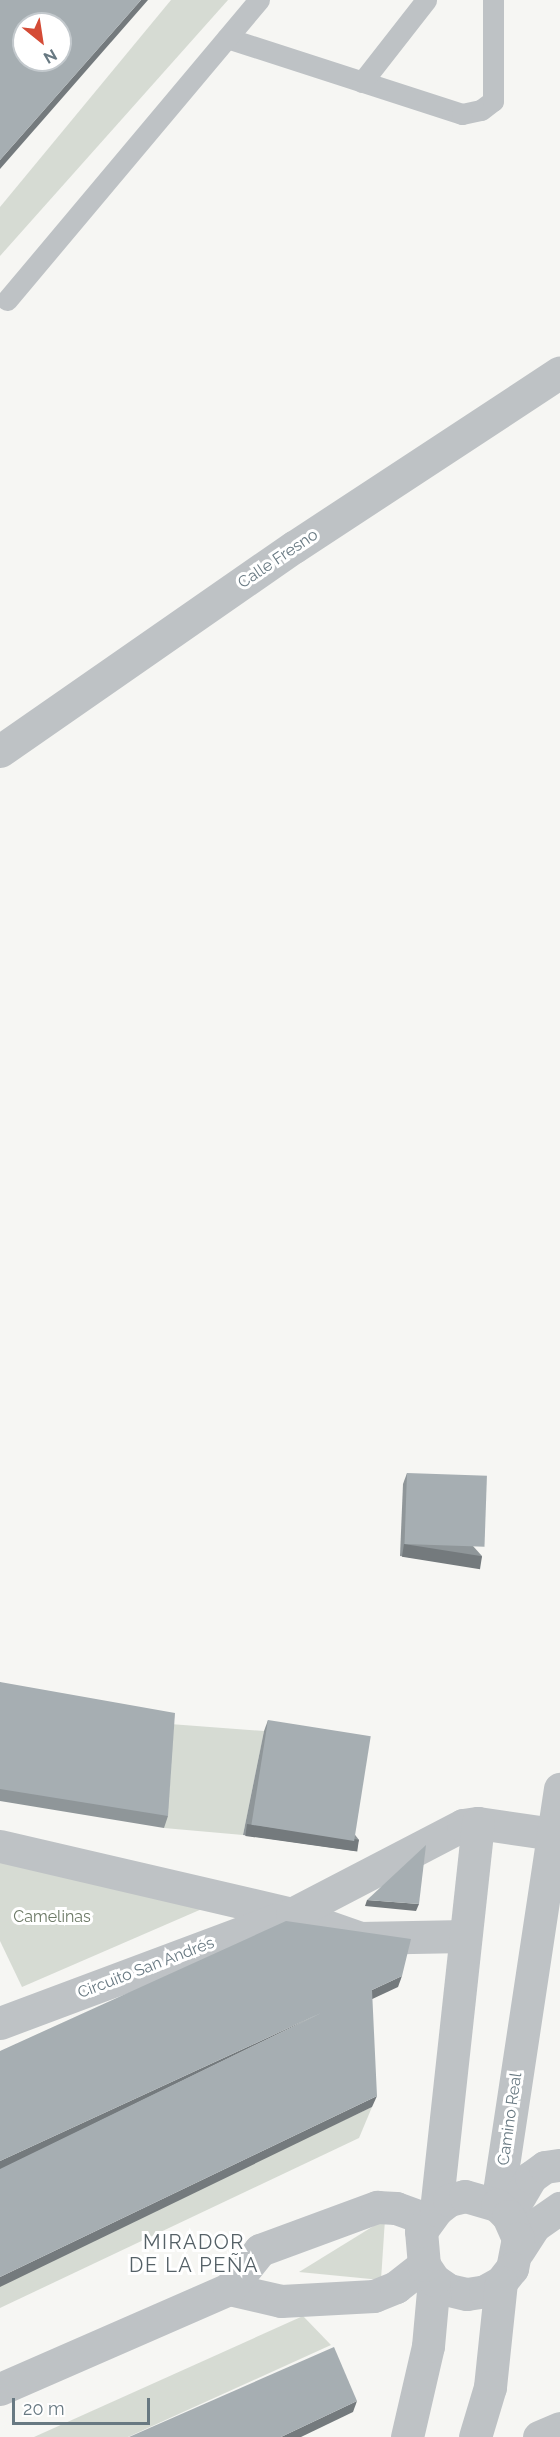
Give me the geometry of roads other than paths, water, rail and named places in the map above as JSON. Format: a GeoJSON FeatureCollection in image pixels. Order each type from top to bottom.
{"type":"FeatureCollection","features":[{"type":"Feature","properties":{"kind":"street","name":"Calle Fresno"},"geometry":{"type":"LineString","coordinates":[[0,752],[294,547],[560,372]]}},
{"type":"Feature","properties":{"kind":"street","name":"Camino Real"},"geometry":{"type":"LineString","coordinates":[[518,2251],[518,2238],[503,2211],[556,1836],[560,1789]]}},
{"type":"Feature","properties":{"kind":"street","name":"Circuito San Andrés"},"geometry":{"type":"LineString","coordinates":[[0,2023],[292,1914],[447,1830],[478,1823],[556,1836]]}},
{"type":"Feature","properties":{"kind":"street"},"geometry":{"type":"LineString","coordinates":[[407,2437],[428,2346],[429,2272],[420,2249],[431,2214],[478,1823]]}},
{"type":"Feature","properties":{"kind":"street"},"geometry":{"type":"LineString","coordinates":[[0,1846],[292,1914],[360,1938],[465,1936]]}},
{"type":"Feature","properties":{"kind":"street"},"geometry":{"type":"LineString","coordinates":[[0,2389],[230,2289],[260,2250],[377,2207],[431,2214],[449,2200],[465,2196],[503,2211],[531,2177],[545,2168],[560,2165]]}},
{"type":"Feature","properties":{"kind":"street"},"geometry":{"type":"LineString","coordinates":[[429,2272],[449,2290],[467,2294],[485,2291],[501,2282],[512,2268],[518,2251],[534,2226],[560,2208]]}},
{"type":"Feature","properties":{"kind":"street"},"geometry":{"type":"LineString","coordinates":[[230,2289],[281,2301],[374,2296],[429,2272]]}},
{"type":"Feature","properties":{"kind":"street"},"geometry":{"type":"LineString","coordinates":[[475,2437],[490,2387],[501,2282]]}},
{"type":"Feature","properties":{"kind":"street"},"geometry":{"type":"LineString","coordinates":[[539,2437],[560,2428]]}},
{"type":"Feature","properties":{"kind":"lane"},"geometry":{"type":"LineString","coordinates":[[7,300],[259,0]]}},
{"type":"Feature","properties":{"kind":"lane"},"geometry":{"type":"LineString","coordinates":[[362,82],[426,0]]}},
{"type":"Feature","properties":{"kind":"lane"},"geometry":{"type":"LineString","coordinates":[[227,38],[462,114],[481,110],[494,101],[494,0]]}},
{"type":"Feature","properties":{"kind":"district","name":"MIRADOR DE LA PEÑA"},"geometry":{"type":"Point","coordinates":[194,2254]}},
{"type":"Feature","properties":{"kind":"park label","name":"Camelinas"},"geometry":{"type":"Point","coordinates":[52,1917]}}]}
